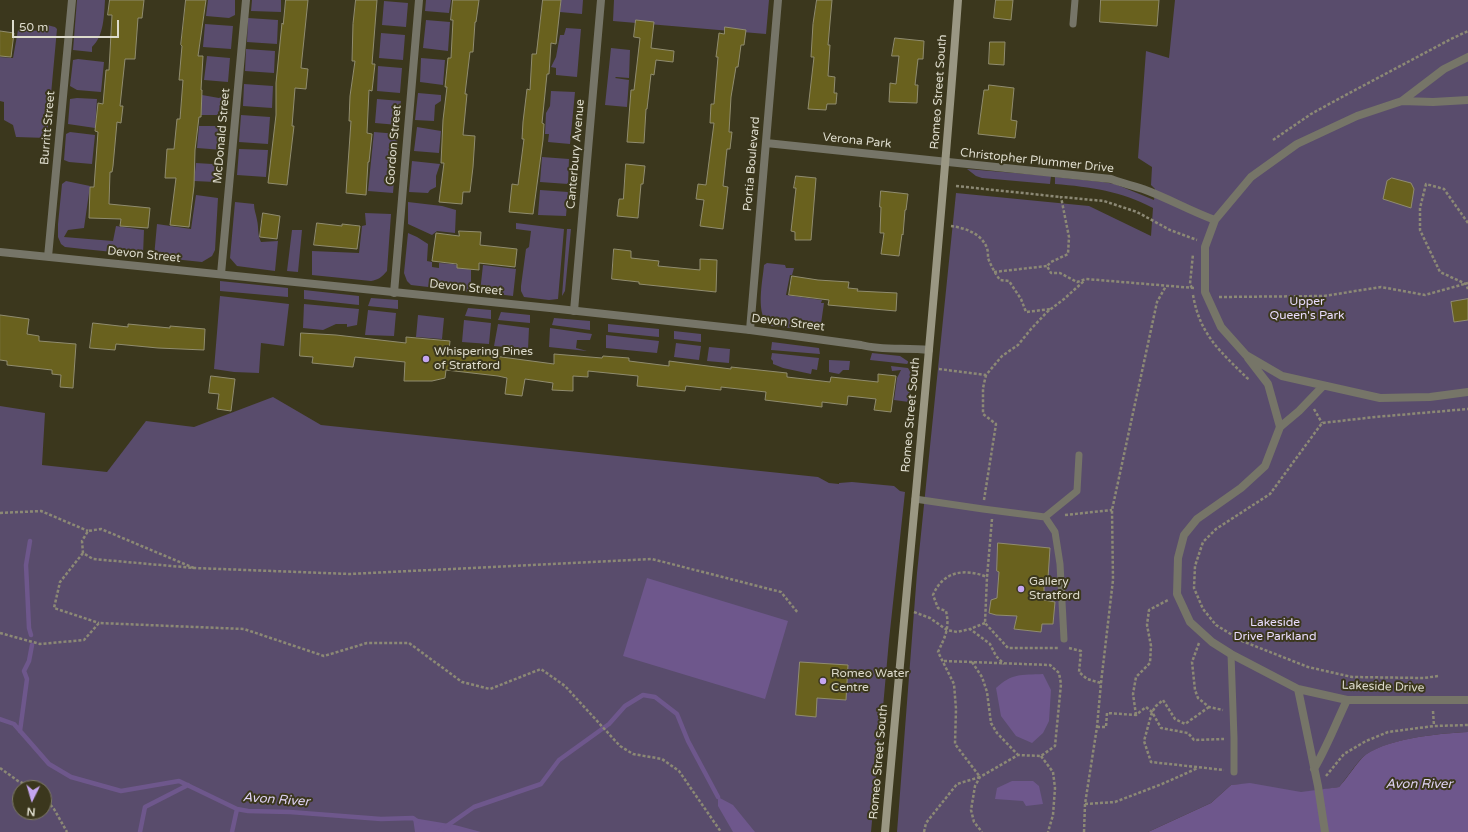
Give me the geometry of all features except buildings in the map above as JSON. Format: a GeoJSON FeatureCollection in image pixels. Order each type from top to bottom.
{"type":"FeatureCollection","features":[{"type":"Feature","properties":{"kind":"main road","name":"Romeo Street South"},"geometry":{"type":"LineString","coordinates":[[885,832],[935,293],[958,0]]}},
{"type":"Feature","properties":{"kind":"street","name":"Burritt Street"},"geometry":{"type":"LineString","coordinates":[[48,257],[72,0]]}},
{"type":"Feature","properties":{"kind":"street","name":"McDonald Street"},"geometry":{"type":"LineString","coordinates":[[221,274],[246,0]]}},
{"type":"Feature","properties":{"kind":"street","name":"Gordon Street"},"geometry":{"type":"LineString","coordinates":[[394,293],[419,0]]}},
{"type":"Feature","properties":{"kind":"street","name":"Canterbury Avenue"},"geometry":{"type":"LineString","coordinates":[[574,311],[601,0]]}},
{"type":"Feature","properties":{"kind":"street","name":"Portia Boulevard"},"geometry":{"type":"LineString","coordinates":[[750,330],[778,0]]}},
{"type":"Feature","properties":{"kind":"street"},"geometry":{"type":"LineString","coordinates":[[1280,427],[1268,384],[1246,355],[1221,327],[1205,292],[1205,247],[1215,220],[1251,177],[1297,144],[1357,116],[1402,100],[1444,69],[1468,57]]}},
{"type":"Feature","properties":{"kind":"street"},"geometry":{"type":"LineString","coordinates":[[1402,100],[1433,102],[1468,100]]}},
{"type":"Feature","properties":{"kind":"street","name":"Verona Park"},"geometry":{"type":"LineString","coordinates":[[766,143],[946,162]]}},
{"type":"Feature","properties":{"kind":"street","name":"Christopher Plummer Drive"},"geometry":{"type":"LineString","coordinates":[[946,162],[1111,179],[1143,189],[1174,202],[1194,213],[1215,220]]}},
{"type":"Feature","properties":{"kind":"street","name":"Devon Street"},"geometry":{"type":"LineString","coordinates":[[0,252],[750,330],[870,347],[915,348],[929,350]]}},
{"type":"Feature","properties":{"kind":"street"},"geometry":{"type":"LineString","coordinates":[[1246,355],[1282,376],[1380,398],[1430,397],[1468,392]]}},
{"type":"Feature","properties":{"kind":"street"},"geometry":{"type":"LineString","coordinates":[[1177,594],[1178,558],[1184,535],[1197,519],[1241,488],[1265,466],[1280,427],[1299,411],[1323,386]]}},
{"type":"Feature","properties":{"kind":"street","name":"Lakeside Drive"},"geometry":{"type":"LineString","coordinates":[[1177,594],[1190,622],[1212,642],[1231,654],[1298,689],[1347,700],[1468,700]]}},
{"type":"Feature","properties":{"kind":"street"},"geometry":{"type":"LineString","coordinates":[[1298,689],[1318,786],[1325,832]]}},
{"type":"Feature","properties":{"kind":"street"},"geometry":{"type":"LineString","coordinates":[[1314,769],[1325,749],[1347,700]]}},
{"type":"Feature","properties":{"kind":"lane"},"geometry":{"type":"LineString","coordinates":[[1073,24],[1075,0]]}},
{"type":"Feature","properties":{"kind":"lane"},"geometry":{"type":"LineString","coordinates":[[915,499],[1045,517],[1077,491],[1078,455]]}},
{"type":"Feature","properties":{"kind":"lane"},"geometry":{"type":"LineString","coordinates":[[1045,517],[1055,532],[1059,558],[1064,639]]}},
{"type":"Feature","properties":{"kind":"lane"},"geometry":{"type":"LineString","coordinates":[[1231,654],[1234,713],[1234,772]]}},
{"type":"Feature","properties":{"kind":"path"},"geometry":{"type":"LineString","coordinates":[[1273,140],[1311,114],[1451,38],[1468,31]]}},
{"type":"Feature","properties":{"kind":"path"},"geometry":{"type":"LineString","coordinates":[[1467,283],[1440,272],[1420,230],[1420,208],[1426,184],[1444,189],[1468,223]]}},
{"type":"Feature","properties":{"kind":"path"},"geometry":{"type":"LineString","coordinates":[[956,186],[1098,200],[1137,212],[1170,230],[1198,240]]}},
{"type":"Feature","properties":{"kind":"path"},"geometry":{"type":"LineString","coordinates":[[994,272],[1047,266],[1051,262],[1068,254],[1069,237],[1061,197]]}},
{"type":"Feature","properties":{"kind":"path"},"geometry":{"type":"LineString","coordinates":[[940,226],[952,226],[976,234],[987,248],[988,258],[994,272],[1000,280],[1009,281],[1026,312],[1052,308],[1058,304]]}},
{"type":"Feature","properties":{"kind":"path"},"geometry":{"type":"LineString","coordinates":[[1047,266],[1051,273],[1060,273],[1077,282],[1086,279],[1192,288],[1220,297],[1324,296],[1381,287],[1425,295],[1467,283]]}},
{"type":"Feature","properties":{"kind":"path"},"geometry":{"type":"LineString","coordinates":[[982,509],[996,424],[983,414],[983,388],[986,374],[1002,356],[1018,345],[1047,312],[1086,279]]}},
{"type":"Feature","properties":{"kind":"path"},"geometry":{"type":"LineString","coordinates":[[1467,283],[1468,289]]}},
{"type":"Feature","properties":{"kind":"path"},"geometry":{"type":"LineString","coordinates":[[1084,832],[1086,804],[1097,726],[1114,580],[1112,510],[1157,302],[1166,286]]}},
{"type":"Feature","properties":{"kind":"path"},"geometry":{"type":"LineString","coordinates":[[939,369],[986,374]]}},
{"type":"Feature","properties":{"kind":"path"},"geometry":{"type":"LineString","coordinates":[[1438,676],[1424,678],[1352,677],[1308,667],[1242,641],[1216,626],[1203,609],[1194,588],[1196,566],[1203,542],[1216,529],[1270,494],[1322,423],[1468,408]]}},
{"type":"Feature","properties":{"kind":"path"},"geometry":{"type":"LineString","coordinates":[[993,510],[987,577],[985,623],[1008,648],[1064,648],[1081,651],[1079,672],[1086,679],[1101,684]]}},
{"type":"Feature","properties":{"kind":"path"},"geometry":{"type":"LineString","coordinates":[[1045,517],[1112,510]]}},
{"type":"Feature","properties":{"kind":"path"},"geometry":{"type":"LineString","coordinates":[[0,513],[41,511],[88,531],[101,529],[194,568]]}},
{"type":"Feature","properties":{"kind":"path"},"geometry":{"type":"LineString","coordinates":[[88,531],[82,541],[83,552],[60,582],[54,608],[99,623],[244,629],[324,656],[367,643],[409,643],[462,682],[490,689],[541,669],[565,686],[620,746],[633,754],[662,759],[679,772],[721,832]]}},
{"type":"Feature","properties":{"kind":"path"},"geometry":{"type":"LineString","coordinates":[[83,552],[93,559],[194,568],[350,574],[652,560],[781,592],[798,613]]}},
{"type":"Feature","properties":{"kind":"path"},"geometry":{"type":"LineString","coordinates":[[980,777],[955,744],[956,709],[954,684],[944,661],[938,652],[948,630],[948,620],[946,611],[938,608],[933,594],[938,584],[948,578],[964,572],[977,573],[987,577]]}},
{"type":"Feature","properties":{"kind":"path"},"geometry":{"type":"LineString","coordinates":[[1136,715],[1133,694],[1136,678],[1150,663],[1151,646],[1146,625],[1149,610],[1177,594]]}},
{"type":"Feature","properties":{"kind":"path"},"geometry":{"type":"LineString","coordinates":[[905,610],[930,618],[948,630],[957,632],[985,623]]}},
{"type":"Feature","properties":{"kind":"path"},"geometry":{"type":"LineString","coordinates":[[0,633],[40,644],[84,640],[99,623]]}},
{"type":"Feature","properties":{"kind":"path"},"geometry":{"type":"LineString","coordinates":[[970,629],[990,644],[996,656],[1004,664]]}},
{"type":"Feature","properties":{"kind":"path"},"geometry":{"type":"LineString","coordinates":[[1203,633],[1192,662],[1195,690],[1198,698],[1209,707],[1234,713]]}},
{"type":"Feature","properties":{"kind":"path"},"geometry":{"type":"LineString","coordinates":[[924,832],[926,823],[957,784],[980,777],[1018,755],[1041,756],[1055,746],[1061,684],[1060,673],[1050,664],[1004,664],[972,661],[944,661]]}},
{"type":"Feature","properties":{"kind":"path"},"geometry":{"type":"LineString","coordinates":[[972,661],[982,677],[991,723],[996,732],[1018,755]]}},
{"type":"Feature","properties":{"kind":"path"},"geometry":{"type":"LineString","coordinates":[[1209,707],[1186,724],[1175,719],[1163,700],[1156,706],[1152,712],[1144,741],[1151,762],[1234,772]]}},
{"type":"Feature","properties":{"kind":"path"},"geometry":{"type":"LineString","coordinates":[[1432,700],[1434,726]]}},
{"type":"Feature","properties":{"kind":"path"},"geometry":{"type":"LineString","coordinates":[[1097,726],[1106,727],[1107,713],[1136,715],[1146,707],[1152,712],[1161,728],[1188,733],[1194,740],[1234,738]]}},
{"type":"Feature","properties":{"kind":"path"},"geometry":{"type":"LineString","coordinates":[[1318,786],[1344,754],[1366,741],[1388,732],[1434,726],[1468,725]]}},
{"type":"Feature","properties":{"kind":"path"},"geometry":{"type":"LineString","coordinates":[[1041,756],[1053,772],[1055,788],[1053,815],[1048,832]]}},
{"type":"Feature","properties":{"kind":"path"},"geometry":{"type":"LineString","coordinates":[[1086,804],[1115,802],[1162,784],[1199,767]]}},
{"type":"Feature","properties":{"kind":"path"},"geometry":{"type":"LineString","coordinates":[[0,768],[17,780]]}},
{"type":"Feature","properties":{"kind":"path"},"geometry":{"type":"LineString","coordinates":[[980,777],[975,786],[972,810],[974,822],[982,832]]}},
{"type":"Feature","properties":{"kind":"path"},"geometry":{"type":"LineString","coordinates":[[52,807],[67,832]]}},
{"type":"Feature","properties":{"kind":"green space"},"geometry":{"type":"Polygon","coordinates":[[[77,0],[105,0],[104,19],[101,32],[92,47],[92,52],[73,50],[77,0]]]}},
{"type":"Feature","properties":{"kind":"green space"},"geometry":{"type":"Polygon","coordinates":[[[208,0],[235,0],[235,15],[229,18],[206,16],[208,0]]]}},
{"type":"Feature","properties":{"kind":"green space"},"geometry":{"type":"Polygon","coordinates":[[[252,0],[281,0],[281,12],[251,11],[252,0]]]}},
{"type":"Feature","properties":{"kind":"green space"},"geometry":{"type":"Polygon","coordinates":[[[426,0],[451,0],[449,13],[425,11],[426,0]]]}},
{"type":"Feature","properties":{"kind":"green space"},"geometry":{"type":"Polygon","coordinates":[[[561,0],[583,0],[582,14],[560,12],[561,0]]]}},
{"type":"Feature","properties":{"kind":"green space"},"geometry":{"type":"Polygon","coordinates":[[[614,0],[769,0],[766,34],[613,21],[614,0]]]}},
{"type":"Feature","properties":{"kind":"green space"},"geometry":{"type":"Polygon","coordinates":[[[1175,0],[1468,0],[1468,732],[1412,738],[1371,751],[1362,758],[1339,787],[1301,793],[1250,784],[1231,785],[1211,803],[1148,832],[897,832],[917,573],[956,193],[1089,206],[1151,236],[1153,208],[1141,202],[1106,191],[1055,184],[1055,177],[1115,184],[1154,200],[1155,189],[1151,185],[1152,167],[1138,158],[1146,51],[1169,58],[1175,0]]]}},
{"type":"Feature","properties":{"kind":"green space"},"geometry":{"type":"Polygon","coordinates":[[[384,1],[408,3],[406,27],[382,25],[384,1]]]}},
{"type":"Feature","properties":{"kind":"green space"},"geometry":{"type":"Polygon","coordinates":[[[248,18],[278,20],[277,44],[247,42],[248,18]]]}},
{"type":"Feature","properties":{"kind":"green space"},"geometry":{"type":"Polygon","coordinates":[[[426,20],[450,22],[448,51],[423,48],[426,20]]]}},
{"type":"Feature","properties":{"kind":"green space"},"geometry":{"type":"Polygon","coordinates":[[[205,24],[233,26],[231,49],[203,47],[205,24]]]}},
{"type":"Feature","properties":{"kind":"green space"},"geometry":{"type":"Polygon","coordinates":[[[47,25],[57,29],[47,138],[16,137],[13,125],[4,120],[4,102],[0,101],[0,57],[13,58],[18,30],[46,31],[47,25]]]}},
{"type":"Feature","properties":{"kind":"green space"},"geometry":{"type":"Polygon","coordinates":[[[566,28],[581,29],[577,77],[556,75],[556,68],[551,67],[556,57],[560,35],[564,35],[566,28]]]}},
{"type":"Feature","properties":{"kind":"green space"},"geometry":{"type":"Polygon","coordinates":[[[381,33],[405,35],[403,60],[379,58],[381,33]]]}},
{"type":"Feature","properties":{"kind":"green space"},"geometry":{"type":"Polygon","coordinates":[[[611,48],[630,50],[629,78],[615,78],[629,80],[627,107],[605,105],[611,48]]]}},
{"type":"Feature","properties":{"kind":"green space"},"geometry":{"type":"Polygon","coordinates":[[[246,49],[275,51],[274,73],[245,71],[246,49]]]}},
{"type":"Feature","properties":{"kind":"green space"},"geometry":{"type":"Polygon","coordinates":[[[207,56],[230,58],[228,82],[204,80],[207,56]]]}},
{"type":"Feature","properties":{"kind":"green space"},"geometry":{"type":"Polygon","coordinates":[[[421,58],[445,60],[443,85],[420,82],[421,58]]]}},
{"type":"Feature","properties":{"kind":"green space"},"geometry":{"type":"Polygon","coordinates":[[[78,59],[104,62],[101,92],[77,90],[70,86],[73,60],[78,59]]]}},
{"type":"Feature","properties":{"kind":"green space"},"geometry":{"type":"Polygon","coordinates":[[[378,66],[402,68],[400,93],[377,91],[378,66]]]}},
{"type":"Feature","properties":{"kind":"green space"},"geometry":{"type":"Polygon","coordinates":[[[244,84],[273,86],[272,108],[243,106],[244,84]]]}},
{"type":"Feature","properties":{"kind":"green space"},"geometry":{"type":"Polygon","coordinates":[[[551,91],[575,92],[570,144],[548,142],[549,134],[545,134],[546,113],[550,106],[551,91]]]}},
{"type":"Feature","properties":{"kind":"green space"},"geometry":{"type":"Polygon","coordinates":[[[228,93],[226,115],[201,115],[202,95],[219,98],[228,93]]]}},
{"type":"Feature","properties":{"kind":"green space"},"geometry":{"type":"Polygon","coordinates":[[[418,93],[441,95],[441,101],[435,105],[434,121],[415,120],[418,93]]]}},
{"type":"Feature","properties":{"kind":"green space"},"geometry":{"type":"Polygon","coordinates":[[[70,99],[97,99],[95,128],[68,124],[70,99]]]}},
{"type":"Feature","properties":{"kind":"green space"},"geometry":{"type":"Polygon","coordinates":[[[377,99],[401,101],[398,125],[375,123],[377,99]]]}},
{"type":"Feature","properties":{"kind":"green space"},"geometry":{"type":"Polygon","coordinates":[[[241,115],[270,117],[268,144],[239,142],[241,115]]]}},
{"type":"Feature","properties":{"kind":"green space"},"geometry":{"type":"Polygon","coordinates":[[[199,126],[225,126],[223,150],[197,148],[199,126]]]}},
{"type":"Feature","properties":{"kind":"green space"},"geometry":{"type":"Polygon","coordinates":[[[417,127],[441,131],[439,153],[414,151],[417,127]]]}},
{"type":"Feature","properties":{"kind":"green space"},"geometry":{"type":"Polygon","coordinates":[[[70,132],[95,135],[92,164],[69,162],[64,160],[66,134],[70,132]]]}},
{"type":"Feature","properties":{"kind":"green space"},"geometry":{"type":"Polygon","coordinates":[[[374,132],[398,134],[393,193],[368,191],[374,132]]]}},
{"type":"Feature","properties":{"kind":"green space"},"geometry":{"type":"Polygon","coordinates":[[[239,149],[268,150],[266,177],[237,175],[239,149]]]}},
{"type":"Feature","properties":{"kind":"green space"},"geometry":{"type":"Polygon","coordinates":[[[542,157],[569,159],[568,184],[540,182],[542,157]]]}},
{"type":"Feature","properties":{"kind":"green space"},"geometry":{"type":"Polygon","coordinates":[[[223,161],[221,182],[194,181],[196,163],[212,164],[223,161]]]}},
{"type":"Feature","properties":{"kind":"green space"},"geometry":{"type":"Polygon","coordinates":[[[412,161],[440,164],[436,176],[436,187],[428,193],[409,192],[412,161]]]}},
{"type":"Feature","properties":{"kind":"green space"},"geometry":{"type":"Polygon","coordinates":[[[967,169],[1051,176],[1050,184],[982,178],[976,176],[967,169]]]}},
{"type":"Feature","properties":{"kind":"green space"},"geometry":{"type":"Polygon","coordinates":[[[66,181],[90,186],[84,228],[68,230],[64,237],[113,241],[116,226],[144,230],[143,255],[65,247],[61,244],[58,237],[58,224],[62,184],[66,181]]]}},
{"type":"Feature","properties":{"kind":"green space"},"geometry":{"type":"Polygon","coordinates":[[[540,190],[568,192],[566,216],[538,215],[540,190]]]}},
{"type":"Feature","properties":{"kind":"green space"},"geometry":{"type":"Polygon","coordinates":[[[196,195],[218,198],[215,250],[212,256],[202,262],[154,257],[157,224],[191,229],[196,195]]]}},
{"type":"Feature","properties":{"kind":"green space"},"geometry":{"type":"Polygon","coordinates":[[[235,202],[254,204],[261,242],[278,241],[275,271],[237,266],[230,258],[235,202]]]}},
{"type":"Feature","properties":{"kind":"green space"},"geometry":{"type":"Polygon","coordinates":[[[408,202],[442,206],[456,210],[455,233],[437,231],[432,235],[408,224],[408,202]]]}},
{"type":"Feature","properties":{"kind":"green space"},"geometry":{"type":"Polygon","coordinates":[[[365,213],[391,214],[387,271],[380,278],[371,281],[312,275],[312,251],[359,253],[362,226],[366,225],[365,213]]]}},
{"type":"Feature","properties":{"kind":"green space"},"geometry":{"type":"Polygon","coordinates":[[[516,223],[564,229],[558,299],[549,300],[524,297],[521,291],[521,286],[526,249],[529,247],[531,231],[516,229],[516,223]]]}},
{"type":"Feature","properties":{"kind":"green space"},"geometry":{"type":"Polygon","coordinates":[[[567,229],[571,229],[565,291],[562,296],[567,229]]]}},
{"type":"Feature","properties":{"kind":"green space"},"geometry":{"type":"Polygon","coordinates":[[[292,230],[302,230],[298,272],[287,271],[292,230]]]}},
{"type":"Feature","properties":{"kind":"green space"},"geometry":{"type":"Polygon","coordinates":[[[408,233],[428,244],[427,261],[432,262],[432,267],[439,268],[439,263],[453,264],[471,270],[471,292],[411,285],[407,281],[404,273],[408,233]]]}},
{"type":"Feature","properties":{"kind":"green space"},"geometry":{"type":"Polygon","coordinates":[[[767,263],[785,265],[786,268],[794,268],[792,275],[790,275],[786,295],[822,300],[821,303],[824,303],[820,331],[771,326],[766,321],[761,307],[761,289],[764,265],[767,263]]]}},
{"type":"Feature","properties":{"kind":"green space"},"geometry":{"type":"Polygon","coordinates":[[[483,265],[516,269],[513,296],[480,292],[483,265]]]}},
{"type":"Feature","properties":{"kind":"green space"},"geometry":{"type":"Polygon","coordinates":[[[220,281],[288,288],[288,297],[220,291],[220,281]]]}},
{"type":"Feature","properties":{"kind":"green space"},"geometry":{"type":"Polygon","coordinates":[[[304,290],[359,296],[359,305],[304,299],[304,290]]]}},
{"type":"Feature","properties":{"kind":"green space"},"geometry":{"type":"Polygon","coordinates":[[[220,296],[289,304],[284,346],[261,343],[259,373],[234,372],[214,369],[220,296]]]}},
{"type":"Feature","properties":{"kind":"green space"},"geometry":{"type":"Polygon","coordinates":[[[371,298],[398,300],[398,309],[368,306],[371,298]]]}},
{"type":"Feature","properties":{"kind":"green space"},"geometry":{"type":"Polygon","coordinates":[[[304,304],[359,309],[357,325],[347,327],[347,324],[336,324],[323,330],[303,328],[304,304]]]}},
{"type":"Feature","properties":{"kind":"green space"},"geometry":{"type":"Polygon","coordinates":[[[468,308],[491,310],[491,319],[465,316],[468,308]]]}},
{"type":"Feature","properties":{"kind":"green space"},"geometry":{"type":"Polygon","coordinates":[[[368,310],[396,313],[394,336],[365,335],[368,310]]]}},
{"type":"Feature","properties":{"kind":"green space"},"geometry":{"type":"Polygon","coordinates":[[[501,312],[530,315],[530,323],[498,320],[501,312]]]}},
{"type":"Feature","properties":{"kind":"green space"},"geometry":{"type":"Polygon","coordinates":[[[418,315],[444,318],[442,339],[416,337],[418,315]]]}},
{"type":"Feature","properties":{"kind":"green space"},"geometry":{"type":"Polygon","coordinates":[[[554,318],[590,321],[590,330],[552,325],[554,318]]]}},
{"type":"Feature","properties":{"kind":"green space"},"geometry":{"type":"Polygon","coordinates":[[[464,320],[491,323],[489,344],[462,342],[464,320]]]}},
{"type":"Feature","properties":{"kind":"green space"},"geometry":{"type":"Polygon","coordinates":[[[498,324],[529,328],[528,349],[494,346],[498,324]]]}},
{"type":"Feature","properties":{"kind":"green space"},"geometry":{"type":"Polygon","coordinates":[[[608,324],[659,329],[659,337],[608,332],[608,324]]]}},
{"type":"Feature","properties":{"kind":"green space"},"geometry":{"type":"Polygon","coordinates":[[[550,328],[592,334],[590,340],[577,340],[576,348],[587,351],[549,347],[550,328]]]}},
{"type":"Feature","properties":{"kind":"green space"},"geometry":{"type":"Polygon","coordinates":[[[674,331],[701,334],[701,342],[674,339],[674,331]]]}},
{"type":"Feature","properties":{"kind":"green space"},"geometry":{"type":"Polygon","coordinates":[[[606,335],[659,341],[657,353],[606,348],[606,335]]]}},
{"type":"Feature","properties":{"kind":"green space"},"geometry":{"type":"Polygon","coordinates":[[[772,342],[819,348],[820,354],[771,350],[772,342]]]}},
{"type":"Feature","properties":{"kind":"green space"},"geometry":{"type":"Polygon","coordinates":[[[676,343],[701,346],[699,360],[674,357],[676,343]]]}},
{"type":"Feature","properties":{"kind":"green space"},"geometry":{"type":"Polygon","coordinates":[[[709,347],[730,349],[729,363],[707,361],[709,347]]]}},
{"type":"Feature","properties":{"kind":"green space"},"geometry":{"type":"Polygon","coordinates":[[[772,353],[819,358],[817,370],[812,369],[811,374],[783,368],[773,364],[771,359],[772,353]]]}},
{"type":"Feature","properties":{"kind":"green space"},"geometry":{"type":"Polygon","coordinates":[[[872,353],[900,356],[909,362],[907,364],[870,360],[872,353]]]}},
{"type":"Feature","properties":{"kind":"green space"},"geometry":{"type":"Polygon","coordinates":[[[829,360],[850,361],[849,370],[843,370],[839,374],[829,372],[829,360]]]}},
{"type":"Feature","properties":{"kind":"green space"},"geometry":{"type":"Polygon","coordinates":[[[891,366],[908,368],[911,373],[909,402],[894,400],[897,378],[901,370],[892,371],[891,366]]]}},
{"type":"Feature","properties":{"kind":"green space"},"geometry":{"type":"Polygon","coordinates":[[[273,397],[321,425],[818,477],[829,483],[839,484],[852,482],[894,486],[900,491],[905,492],[880,741],[878,743],[875,765],[877,767],[871,832],[0,832],[0,406],[45,413],[42,465],[107,472],[146,421],[194,427],[273,397]]]}},
{"type":"Feature","properties":{"kind":"water"},"geometry":{"type":"Polygon","coordinates":[[[647,578],[788,621],[765,699],[623,656],[647,578]]]}},
{"type":"Feature","properties":{"kind":"water"},"geometry":{"type":"Polygon","coordinates":[[[1043,674],[1051,690],[1049,721],[1043,733],[1032,743],[1016,736],[1001,716],[996,688],[1012,677],[1043,674]]]}},
{"type":"Feature","properties":{"kind":"water","name":"Avon River"},"geometry":{"type":"Polygon","coordinates":[[[1468,732],[1468,832],[1148,832],[1211,803],[1231,785],[1250,783],[1301,792],[1339,787],[1362,758],[1371,751],[1412,738],[1468,732]]]}},
{"type":"Feature","properties":{"kind":"water"},"geometry":{"type":"Polygon","coordinates":[[[1012,781],[1033,781],[1039,786],[1043,804],[1026,806],[1023,801],[995,799],[997,788],[1012,781]]]}},
{"type":"Feature","properties":{"kind":"water"},"geometry":{"type":"Polygon","coordinates":[[[718,797],[733,805],[755,832],[733,832],[718,806],[718,797]]]}},
{"type":"Feature","properties":{"kind":"water"},"geometry":{"type":"Polygon","coordinates":[[[413,818],[455,825],[481,832],[415,832],[413,818]]]}},
{"type":"Feature","properties":{"kind":"waterway"},"geometry":{"type":"LineString","coordinates":[[30,541],[26,565],[29,628],[31,635]]}},
{"type":"Feature","properties":{"kind":"waterway"},"geometry":{"type":"LineString","coordinates":[[20,731],[27,679],[24,671],[29,661],[32,645]]}},
{"type":"Feature","properties":{"kind":"waterway"},"geometry":{"type":"LineString","coordinates":[[438,832],[474,807],[541,784],[559,760],[609,724],[625,706],[643,695],[655,697],[677,714],[688,741],[718,797]]}},
{"type":"Feature","properties":{"kind":"waterway","name":"Avon River"},"geometry":{"type":"LineString","coordinates":[[0,719],[14,724],[49,764],[71,777],[121,791],[179,781],[237,809],[248,811],[290,812],[381,819],[413,818],[417,821]]}},
{"type":"Feature","properties":{"kind":"waterway"},"geometry":{"type":"LineString","coordinates":[[140,832],[145,807],[188,785]]}},
{"type":"Feature","properties":{"kind":"waterway"},"geometry":{"type":"LineString","coordinates":[[232,832],[237,809]]}},
{"type":"Feature","properties":{"kind":"place","name":"Whispering Pines of Stratford"},"geometry":{"type":"Point","coordinates":[426,359]}},
{"type":"Feature","properties":{"kind":"place","name":"Gallery Stratford"},"geometry":{"type":"Point","coordinates":[1021,589]}},
{"type":"Feature","properties":{"kind":"place","name":"Romeo Water Centre"},"geometry":{"type":"Point","coordinates":[823,681]}},
{"type":"Feature","properties":{"kind":"park label","name":"Upper Queen's Park"},"geometry":{"type":"Point","coordinates":[1307,309]}},
{"type":"Feature","properties":{"kind":"park label","name":"Lakeside Drive Parkland"},"geometry":{"type":"Point","coordinates":[1275,630]}}]}
